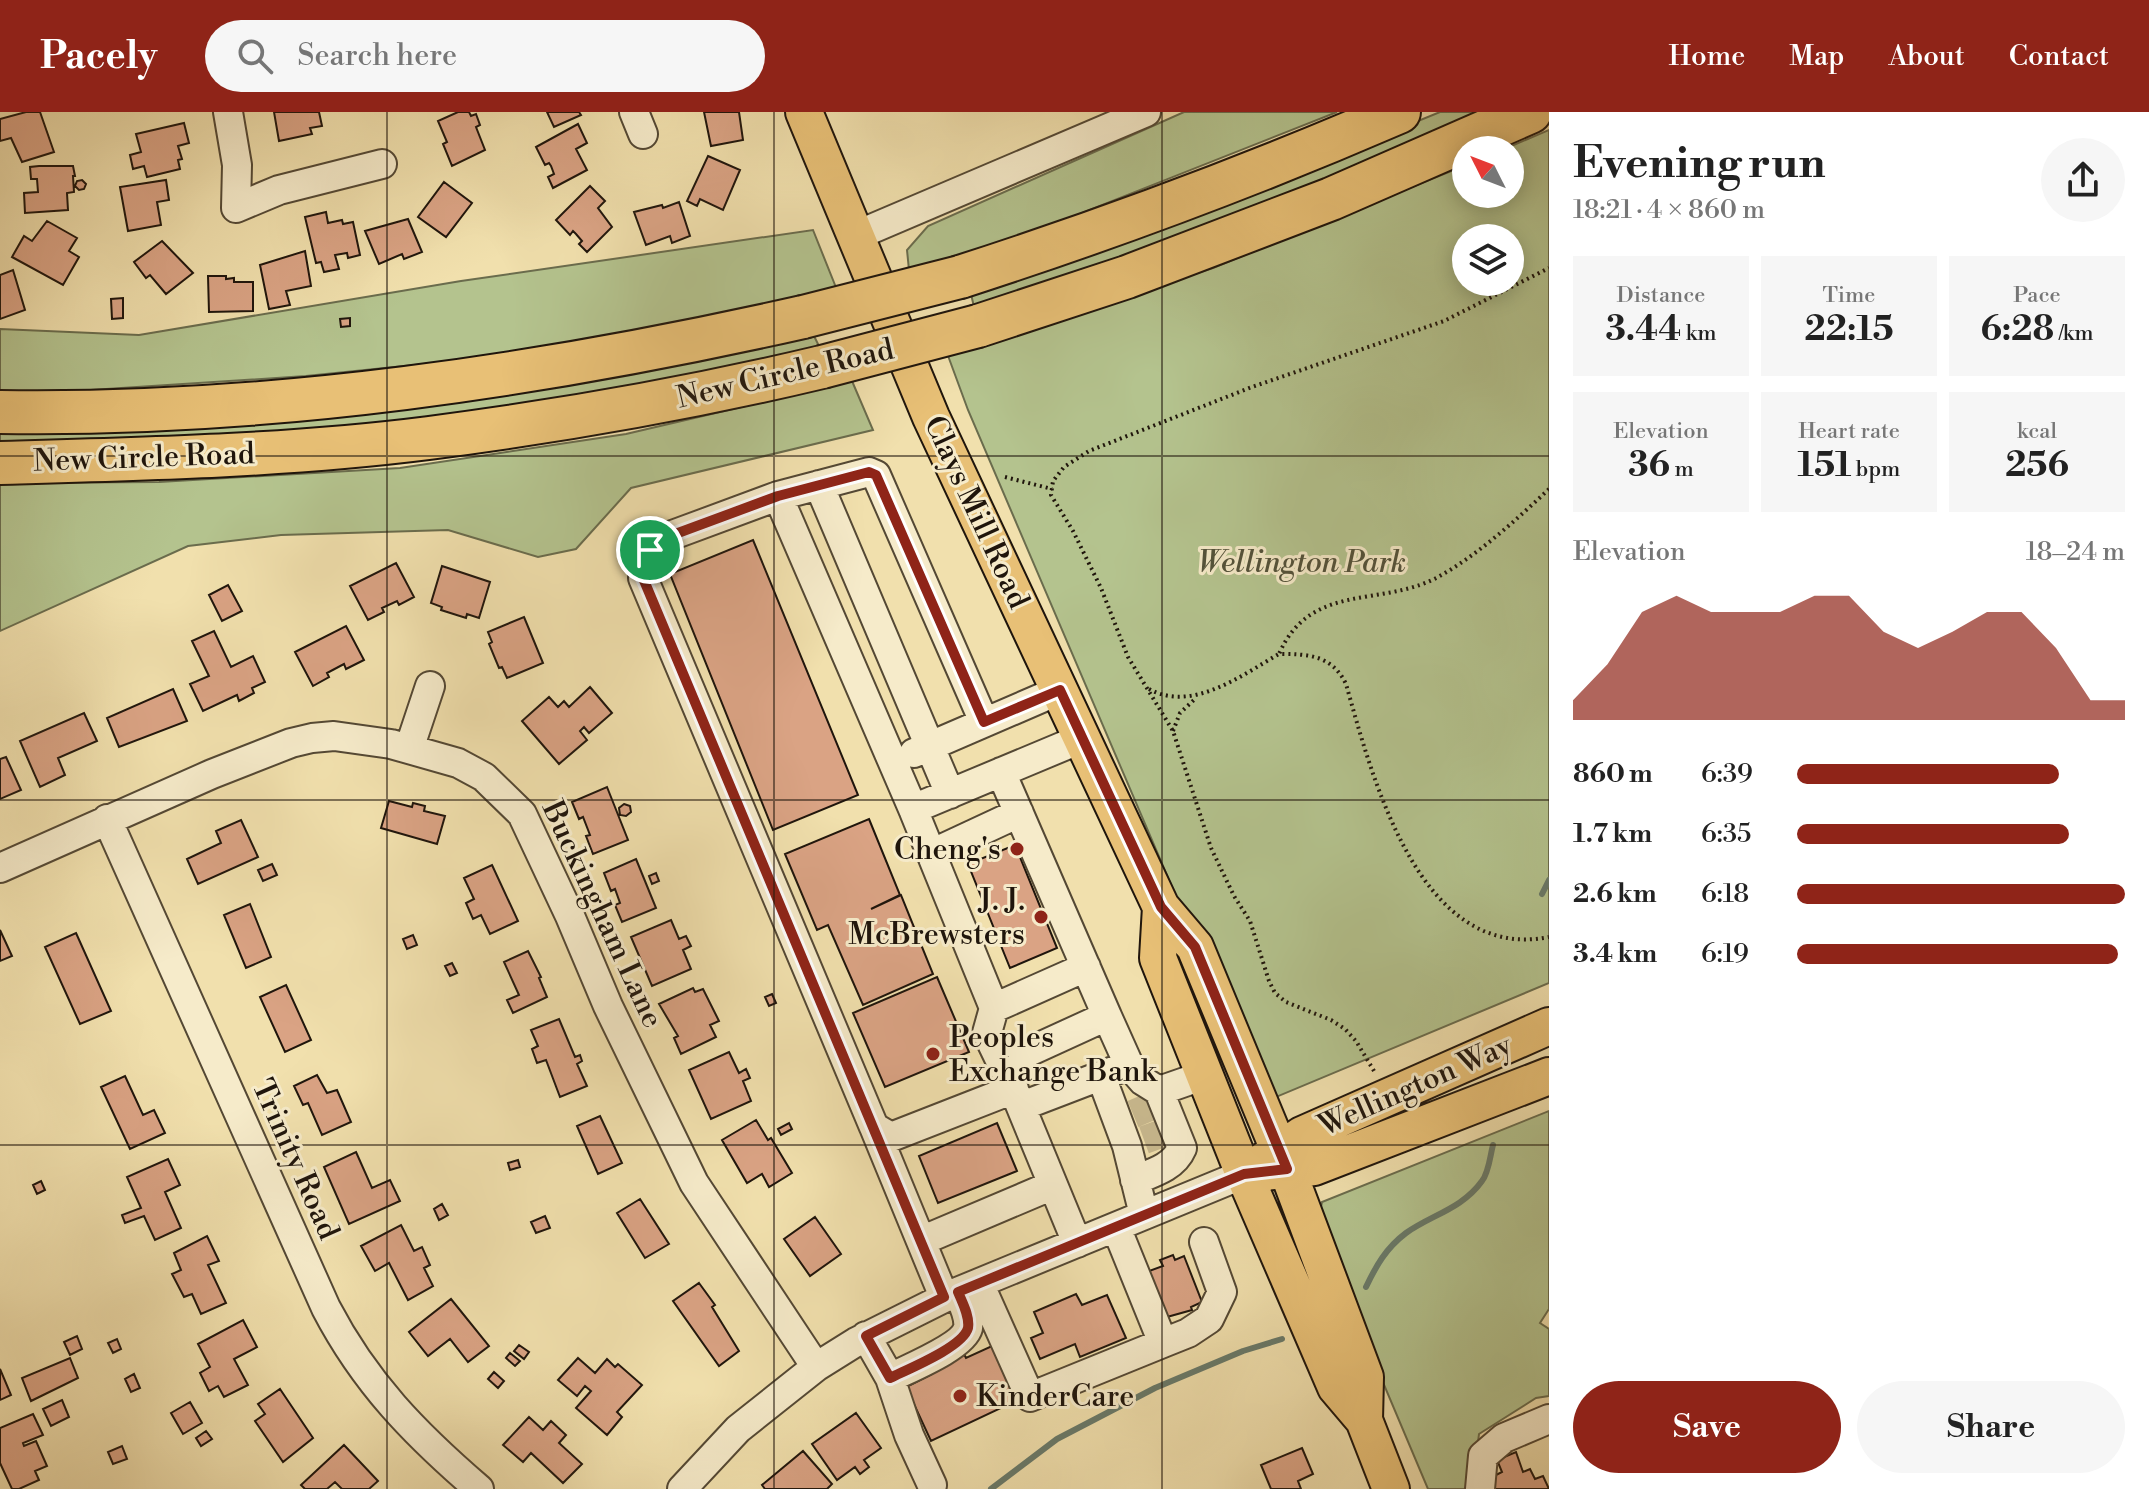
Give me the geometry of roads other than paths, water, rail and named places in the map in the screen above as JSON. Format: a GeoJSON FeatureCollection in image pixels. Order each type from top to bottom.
{"type":"FeatureCollection","features":[{"type":"Feature","properties":{"kind":"highway","name":"New Circle Road"},"geometry":{"type":"LineString","coordinates":[[0,412],[129,409],[345,395],[528,371],[633,353],[803,317],[960,277],[1077,240],[1215,188],[1399,112]]}},
{"type":"Feature","properties":{"kind":"highway","name":"New Circle Road"},"geometry":{"type":"LineString","coordinates":[[0,463],[213,456],[427,439],[639,406],[822,367],[978,326],[1127,277],[1331,199],[1530,112]]}},
{"type":"Feature","properties":{"kind":"main road","name":"Clays Mill Road"},"geometry":{"type":"LineString","coordinates":[[804,112],[931,417],[1161,907],[1195,947],[1283,1160],[1365,1377],[1364,1420]]}},
{"type":"Feature","properties":{"kind":"main road","name":"Clays Mill Road"},"geometry":{"type":"LineString","coordinates":[[1161,907],[1158,958],[1244,1174],[1336,1387],[1364,1420],[1391,1489]]}},
{"type":"Feature","properties":{"kind":"main road","name":"Wellington Way"},"geometry":{"type":"LineString","coordinates":[[1283,1160],[1302,1135],[1549,1026]]}},
{"type":"Feature","properties":{"kind":"main road","name":"Wellington Way"},"geometry":{"type":"LineString","coordinates":[[1244,1174],[1283,1160],[1314,1167],[1549,1076]]}},
{"type":"Feature","properties":{"kind":"street"},"geometry":{"type":"LineString","coordinates":[[228,112],[237,165],[236,208],[279,190],[382,164]]}},
{"type":"Feature","properties":{"kind":"street"},"geometry":{"type":"LineString","coordinates":[[855,236],[1146,112]]}},
{"type":"Feature","properties":{"kind":"street"},"geometry":{"type":"LineString","coordinates":[[984,722],[876,475],[869,472],[778,496],[659,540],[650,550],[643,578],[921,1241],[961,1291],[1030,1397],[1188,1333],[1209,1319],[1222,1292],[1204,1242]]}},
{"type":"Feature","properties":{"kind":"street"},"geometry":{"type":"LineString","coordinates":[[819,485],[950,794]]}},
{"type":"Feature","properties":{"kind":"street"},"geometry":{"type":"LineString","coordinates":[[778,496],[913,809],[994,1008],[987,1033],[1077,1243]]}},
{"type":"Feature","properties":{"kind":"street"},"geometry":{"type":"LineString","coordinates":[[409,749],[430,686]]}},
{"type":"Feature","properties":{"kind":"street"},"geometry":{"type":"LineString","coordinates":[[893,762],[1060,690]]}},
{"type":"Feature","properties":{"kind":"street","name":"Buckingham Lane"},"geometry":{"type":"LineString","coordinates":[[0,868],[107,819],[291,743],[334,736],[391,744],[458,763],[484,777],[501,790],[522,814],[608,1006],[694,1183],[816,1367]]}},
{"type":"Feature","properties":{"kind":"street"},"geometry":{"type":"LineString","coordinates":[[913,809],[1083,738]]}},
{"type":"Feature","properties":{"kind":"street"},"geometry":{"type":"LineString","coordinates":[[1001,772],[1129,1065],[1143,1081],[1152,1137],[1135,1180],[1144,1215]]}},
{"type":"Feature","properties":{"kind":"street"},"geometry":{"type":"LineString","coordinates":[[931,854],[1019,813]]}},
{"type":"Feature","properties":{"kind":"street","name":"Trinity Road"},"geometry":{"type":"LineString","coordinates":[[107,819],[342,1340],[381,1395],[407,1424],[479,1489]]}},
{"type":"Feature","properties":{"kind":"street"},"geometry":{"type":"LineString","coordinates":[[994,1008],[1086,967]]}},
{"type":"Feature","properties":{"kind":"street"},"geometry":{"type":"LineString","coordinates":[[874,1127],[891,1137],[1012,1086],[1107,1016]]}},
{"type":"Feature","properties":{"kind":"street"},"geometry":{"type":"LineString","coordinates":[[1012,1086],[1101,1076],[1129,1065]]}},
{"type":"Feature","properties":{"kind":"street"},"geometry":{"type":"LineString","coordinates":[[1145,1106],[1205,1075]]}},
{"type":"Feature","properties":{"kind":"street"},"geometry":{"type":"LineString","coordinates":[[1101,1076],[1145,1106],[1152,1137]]}},
{"type":"Feature","properties":{"kind":"street"},"geometry":{"type":"LineString","coordinates":[[1135,1180],[1159,1171],[1177,1158],[1182,1148],[1152,1137]]}},
{"type":"Feature","properties":{"kind":"street","name":"Wellington Way"},"geometry":{"type":"LineString","coordinates":[[682,1489],[738,1429],[816,1367],[866,1336],[961,1291],[1244,1174]]}},
{"type":"Feature","properties":{"kind":"street"},"geometry":{"type":"LineString","coordinates":[[921,1241],[1053,1185]]}},
{"type":"Feature","properties":{"kind":"street"},"geometry":{"type":"LineString","coordinates":[[1116,1227],[1163,1343]]}},
{"type":"Feature","properties":{"kind":"street"},"geometry":{"type":"LineString","coordinates":[[890,1378],[955,1344],[966,1332],[968,1317],[961,1291]]}},
{"type":"Feature","properties":{"kind":"street"},"geometry":{"type":"LineString","coordinates":[[866,1336],[890,1378],[909,1435],[932,1485]]}},
{"type":"Feature","properties":{"kind":"street"},"geometry":{"type":"LineString","coordinates":[[1480,1489],[1483,1456],[1504,1438],[1549,1419]]}},
{"type":"Feature","properties":{"kind":"waterway"},"geometry":{"type":"LineString","coordinates":[[1542,894],[1549,880]]}},
{"type":"Feature","properties":{"kind":"waterway"},"geometry":{"type":"LineString","coordinates":[[1366,1287],[1382,1258],[1399,1239],[1474,1191],[1486,1173],[1493,1145]]}},
{"type":"Feature","properties":{"kind":"waterway"},"geometry":{"type":"LineString","coordinates":[[991,1489],[1057,1439],[1155,1388],[1243,1351],[1282,1339]]}},
{"type":"Feature","properties":{"kind":"tunnel"},"geometry":{"type":"LineString","coordinates":[[1133,1114],[1152,1106]]}},
{"type":"Feature","properties":{"kind":"tunnel"},"geometry":{"type":"LineString","coordinates":[[1144,1140],[1163,1133]]}},
{"type":"Feature","properties":{"kind":"place","name":"Cheng's"},"geometry":{"type":"Point","coordinates":[1017,849]}},
{"type":"Feature","properties":{"kind":"place","name":"J. J. McBrewsters"},"geometry":{"type":"Point","coordinates":[1041,917]}},
{"type":"Feature","properties":{"kind":"place","name":"Peoples Exchange Bank"},"geometry":{"type":"Point","coordinates":[933,1054]}},
{"type":"Feature","properties":{"kind":"place","name":"KinderCare"},"geometry":{"type":"Point","coordinates":[960,1396]}},
{"type":"Feature","properties":{"kind":"park label","name":"Wellington Park"},"geometry":{"type":"Point","coordinates":[1302,562]}}]}
